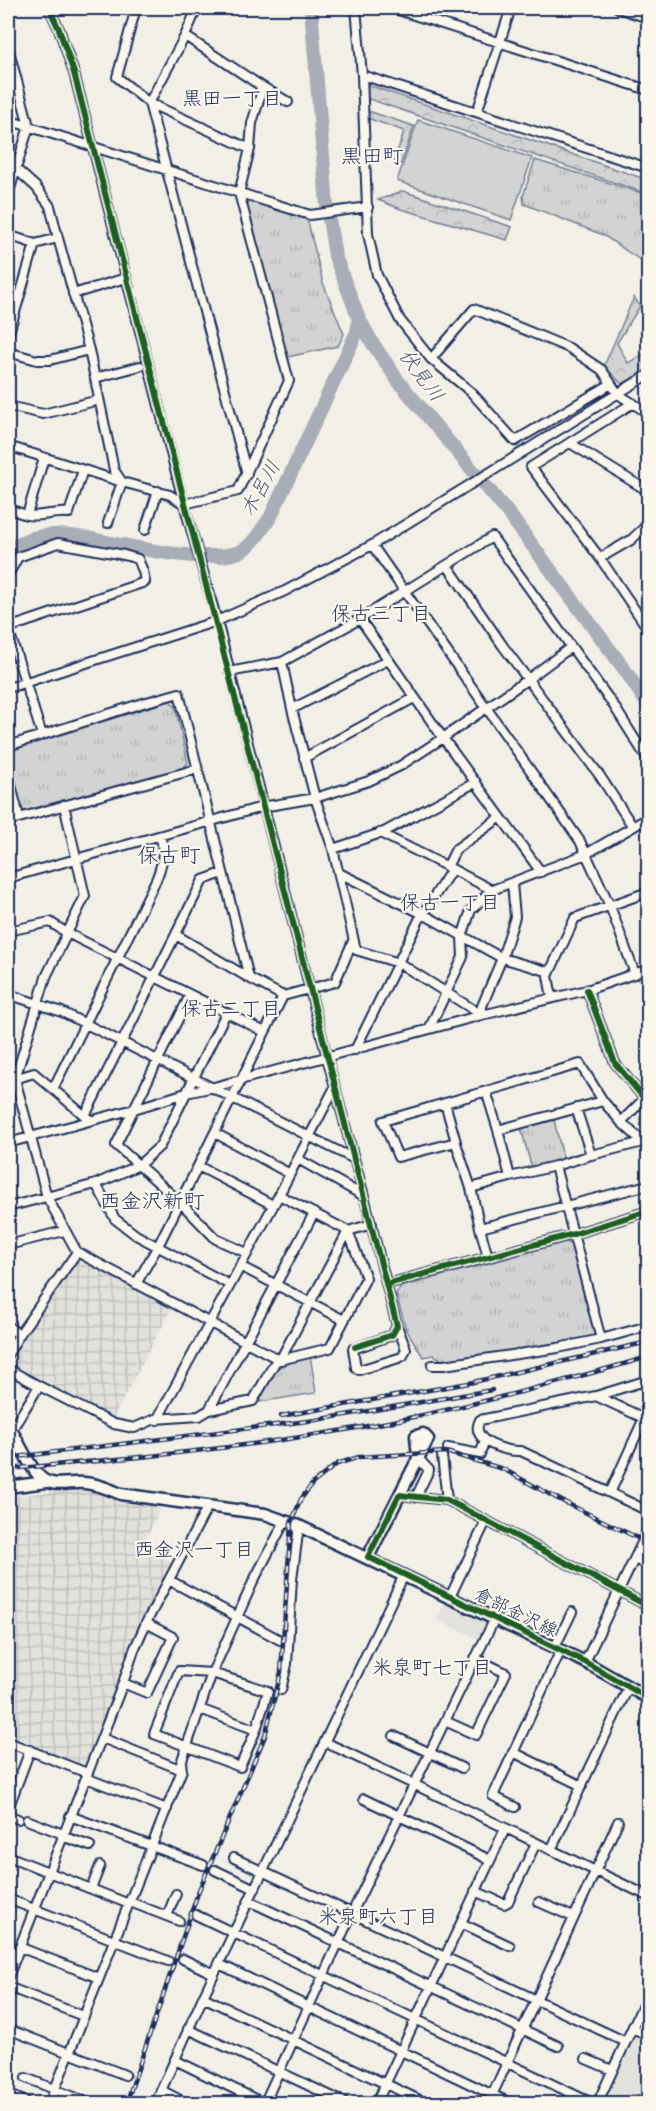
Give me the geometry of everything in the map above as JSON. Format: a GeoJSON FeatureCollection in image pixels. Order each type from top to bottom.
{"type":"FeatureCollection","features":[{"type":"Feature","properties":{"kind":"main road"},"geometry":{"type":"LineString","coordinates":[[9,1429],[38,1475],[46,1482]]}},
{"type":"Feature","properties":{"kind":"main road"},"geometry":{"type":"LineString","coordinates":[[368,1557],[418,1458]]}},
{"type":"Feature","properties":{"kind":"main road","name":"倉部金沢線"},"geometry":{"type":"LineString","coordinates":[[8,1487],[46,1482],[63,1484],[83,1482],[103,1486],[121,1494],[265,1514],[299,1526],[368,1557],[495,1618],[585,1662],[648,1698]]}},
{"type":"Feature","properties":{"kind":"street"},"geometry":{"type":"LineString","coordinates":[[51,8],[74,73],[327,1057],[397,1326],[406,1349],[401,1356],[362,1370],[357,1366],[356,1353],[359,1348],[389,1340],[397,1326]]}},
{"type":"Feature","properties":{"kind":"street"},"geometry":{"type":"LineString","coordinates":[[136,8],[117,77],[149,103],[250,149]]}},
{"type":"Feature","properties":{"kind":"street"},"geometry":{"type":"LineString","coordinates":[[197,8],[185,36],[149,103],[247,474]]}},
{"type":"Feature","properties":{"kind":"street"},"geometry":{"type":"LineString","coordinates":[[356,8],[362,75],[368,234],[377,275],[400,320],[431,359],[471,392],[515,441],[611,384]]}},
{"type":"Feature","properties":{"kind":"street"},"geometry":{"type":"LineString","coordinates":[[392,8],[648,90]]}},
{"type":"Feature","properties":{"kind":"street"},"geometry":{"type":"LineString","coordinates":[[477,112],[511,8]]}},
{"type":"Feature","properties":{"kind":"street"},"geometry":{"type":"LineString","coordinates":[[618,8],[648,18]]}},
{"type":"Feature","properties":{"kind":"street"},"geometry":{"type":"LineString","coordinates":[[185,36],[288,102]]}},
{"type":"Feature","properties":{"kind":"street"},"geometry":{"type":"LineString","coordinates":[[8,47],[29,126],[8,195]]}},
{"type":"Feature","properties":{"kind":"street"},"geometry":{"type":"LineString","coordinates":[[362,75],[648,168]]}},
{"type":"Feature","properties":{"kind":"street"},"geometry":{"type":"LineString","coordinates":[[8,448],[158,491],[184,504],[238,490],[289,381],[239,193],[250,149],[252,123],[261,86]]}},
{"type":"Feature","properties":{"kind":"street"},"geometry":{"type":"LineString","coordinates":[[8,120],[310,214],[368,207]]}},
{"type":"Feature","properties":{"kind":"street"},"geometry":{"type":"LineString","coordinates":[[16,169],[36,187],[50,206],[89,350],[114,470],[122,482]]}},
{"type":"Feature","properties":{"kind":"street"},"geometry":{"type":"LineString","coordinates":[[8,236],[35,244],[58,238]]}},
{"type":"Feature","properties":{"kind":"street"},"geometry":{"type":"LineString","coordinates":[[8,336],[35,244]]}},
{"type":"Feature","properties":{"kind":"street"},"geometry":{"type":"LineString","coordinates":[[73,294],[126,278]]}},
{"type":"Feature","properties":{"kind":"street"},"geometry":{"type":"LineString","coordinates":[[431,359],[474,309],[569,348],[602,370],[618,394],[648,413]]}},
{"type":"Feature","properties":{"kind":"street"},"geometry":{"type":"LineString","coordinates":[[8,352],[37,360],[64,358],[89,350]]}},
{"type":"Feature","properties":{"kind":"street"},"geometry":{"type":"LineString","coordinates":[[94,378],[140,366]]}},
{"type":"Feature","properties":{"kind":"street"},"geometry":{"type":"LineString","coordinates":[[8,688],[216,621],[285,591],[372,545],[648,375]]}},
{"type":"Feature","properties":{"kind":"street"},"geometry":{"type":"LineString","coordinates":[[8,406],[44,414],[99,400]]}},
{"type":"Feature","properties":{"kind":"street"},"geometry":{"type":"LineString","coordinates":[[633,403],[531,467],[600,558],[648,629]]}},
{"type":"Feature","properties":{"kind":"street"},"geometry":{"type":"LineString","coordinates":[[570,443],[648,491]]}},
{"type":"Feature","properties":{"kind":"street"},"geometry":{"type":"LineString","coordinates":[[27,515],[44,458]]}},
{"type":"Feature","properties":{"kind":"street"},"geometry":{"type":"LineString","coordinates":[[8,509],[34,516],[57,511],[69,513],[82,470]]}},
{"type":"Feature","properties":{"kind":"street"},"geometry":{"type":"LineString","coordinates":[[108,523],[122,482]]}},
{"type":"Feature","properties":{"kind":"street"},"geometry":{"type":"LineString","coordinates":[[145,530],[158,491]]}},
{"type":"Feature","properties":{"kind":"street"},"geometry":{"type":"LineString","coordinates":[[600,558],[648,527]]}},
{"type":"Feature","properties":{"kind":"street"},"geometry":{"type":"LineString","coordinates":[[229,672],[282,662],[360,619],[492,537],[614,706],[648,760]]}},
{"type":"Feature","properties":{"kind":"street"},"geometry":{"type":"LineString","coordinates":[[8,575],[18,557],[58,543],[138,559],[143,571],[145,582],[8,626],[42,735]]}},
{"type":"Feature","properties":{"kind":"street"},"geometry":{"type":"LineString","coordinates":[[372,545],[580,841],[610,906],[635,974]]}},
{"type":"Feature","properties":{"kind":"street"},"geometry":{"type":"LineString","coordinates":[[447,565],[600,776],[633,827]]}},
{"type":"Feature","properties":{"kind":"street"},"geometry":{"type":"LineString","coordinates":[[360,619],[414,698],[541,872]]}},
{"type":"Feature","properties":{"kind":"street"},"geometry":{"type":"LineString","coordinates":[[8,878],[262,807],[315,798],[369,781],[400,766],[443,738],[571,647]]}},
{"type":"Feature","properties":{"kind":"street"},"geometry":{"type":"LineString","coordinates":[[292,709],[388,660]]}},
{"type":"Feature","properties":{"kind":"street"},"geometry":{"type":"LineString","coordinates":[[282,662],[304,758],[333,849],[356,950],[399,963],[475,1008],[482,1015]]}},
{"type":"Feature","properties":{"kind":"street"},"geometry":{"type":"LineString","coordinates":[[8,746],[179,693],[249,978]]}},
{"type":"Feature","properties":{"kind":"street"},"geometry":{"type":"LineString","coordinates":[[304,758],[414,698]]}},
{"type":"Feature","properties":{"kind":"street"},"geometry":{"type":"LineString","coordinates":[[8,821],[197,769]]}},
{"type":"Feature","properties":{"kind":"street"},"geometry":{"type":"LineString","coordinates":[[8,773],[19,818]]}},
{"type":"Feature","properties":{"kind":"street"},"geometry":{"type":"LineString","coordinates":[[333,849],[380,833],[476,782]]}},
{"type":"Feature","properties":{"kind":"street"},"geometry":{"type":"LineString","coordinates":[[64,805],[85,896],[46,977],[39,1005],[11,1080],[47,1197],[64,1231],[76,1252],[278,1360],[330,1348],[366,1278],[348,1231],[279,1195]]}},
{"type":"Feature","properties":{"kind":"street"},"geometry":{"type":"LineString","coordinates":[[355,1050],[423,914],[449,868],[456,849],[501,818]]}},
{"type":"Feature","properties":{"kind":"street"},"geometry":{"type":"LineString","coordinates":[[429,1029],[462,957],[462,937],[471,910],[492,890],[586,854],[648,818]]}},
{"type":"Feature","properties":{"kind":"street"},"geometry":{"type":"LineString","coordinates":[[380,833],[492,890]]}},
{"type":"Feature","properties":{"kind":"street"},"geometry":{"type":"LineString","coordinates":[[53,1089],[84,1023],[119,958],[162,865],[163,843],[160,836]]}},
{"type":"Feature","properties":{"kind":"street"},"geometry":{"type":"LineString","coordinates":[[88,1118],[121,1042],[203,880],[223,873]]}},
{"type":"Feature","properties":{"kind":"street"},"geometry":{"type":"LineString","coordinates":[[339,873],[423,914],[502,958],[550,972]]}},
{"type":"Feature","properties":{"kind":"street"},"geometry":{"type":"LineString","coordinates":[[482,1015],[482,1006],[502,958],[515,916],[512,883]]}},
{"type":"Feature","properties":{"kind":"street"},"geometry":{"type":"LineString","coordinates":[[552,998],[548,976],[576,918],[648,892]]}},
{"type":"Feature","properties":{"kind":"street"},"geometry":{"type":"LineString","coordinates":[[8,931],[50,922],[67,933],[265,1032]]}},
{"type":"Feature","properties":{"kind":"street"},"geometry":{"type":"LineString","coordinates":[[176,935],[283,996],[335,982],[354,940]]}},
{"type":"Feature","properties":{"kind":"street"},"geometry":{"type":"LineString","coordinates":[[8,1143],[88,1118],[134,1109],[186,1092],[214,1087],[482,1015],[587,990],[648,969]]}},
{"type":"Feature","properties":{"kind":"street"},"geometry":{"type":"LineString","coordinates":[[587,990],[615,1063],[646,1101],[621,1122]]}},
{"type":"Feature","properties":{"kind":"street"},"geometry":{"type":"LineString","coordinates":[[8,994],[62,1012],[354,1159]]}},
{"type":"Feature","properties":{"kind":"street"},"geometry":{"type":"LineString","coordinates":[[190,995],[116,1145],[180,1202],[216,1239],[247,1253]]}},
{"type":"Feature","properties":{"kind":"street"},"geometry":{"type":"LineString","coordinates":[[136,1284],[158,1246],[283,996]]}},
{"type":"Feature","properties":{"kind":"street"},"geometry":{"type":"LineString","coordinates":[[8,1207],[96,1184],[139,1165],[160,1146],[226,1013]]}},
{"type":"Feature","properties":{"kind":"street"},"geometry":{"type":"LineString","coordinates":[[455,1140],[456,1142],[398,1157],[383,1121],[580,1064],[603,1101],[621,1122],[646,1144]]}},
{"type":"Feature","properties":{"kind":"street"},"geometry":{"type":"LineString","coordinates":[[11,1080],[34,1073],[88,1118]]}},
{"type":"Feature","properties":{"kind":"street"},"geometry":{"type":"LineString","coordinates":[[157,1420],[335,1087]]}},
{"type":"Feature","properties":{"kind":"street"},"geometry":{"type":"LineString","coordinates":[[486,1091],[510,1177]]}},
{"type":"Feature","properties":{"kind":"street"},"geometry":{"type":"LineString","coordinates":[[498,1130],[603,1101]]}},
{"type":"Feature","properties":{"kind":"street"},"geometry":{"type":"LineString","coordinates":[[444,1103],[471,1188],[488,1257]]}},
{"type":"Feature","properties":{"kind":"street"},"geometry":{"type":"LineString","coordinates":[[576,1108],[591,1155]]}},
{"type":"Feature","properties":{"kind":"street"},"geometry":{"type":"LineString","coordinates":[[215,1133],[290,1174]]}},
{"type":"Feature","properties":{"kind":"street"},"geometry":{"type":"LineString","coordinates":[[471,1188],[591,1155],[646,1144]]}},
{"type":"Feature","properties":{"kind":"street"},"geometry":{"type":"LineString","coordinates":[[298,1159],[364,1196]]}},
{"type":"Feature","properties":{"kind":"street"},"geometry":{"type":"LineString","coordinates":[[198,1166],[273,1205]]}},
{"type":"Feature","properties":{"kind":"street"},"geometry":{"type":"LineString","coordinates":[[555,1166],[601,1339]]}},
{"type":"Feature","properties":{"kind":"street"},"geometry":{"type":"LineString","coordinates":[[96,1184],[116,1219],[136,1235],[230,1285]]}},
{"type":"Feature","properties":{"kind":"street"},"geometry":{"type":"LineString","coordinates":[[480,1228],[648,1185]]}},
{"type":"Feature","properties":{"kind":"street"},"geometry":{"type":"LineString","coordinates":[[387,1284],[574,1234],[648,1211]]}},
{"type":"Feature","properties":{"kind":"street"},"geometry":{"type":"LineString","coordinates":[[209,1410],[314,1213]]}},
{"type":"Feature","properties":{"kind":"street"},"geometry":{"type":"LineString","coordinates":[[8,1369],[126,1428],[134,1428],[155,1419],[199,1416],[209,1410],[253,1401],[278,1360],[348,1231],[372,1224]]}},
{"type":"Feature","properties":{"kind":"street"},"geometry":{"type":"LineString","coordinates":[[8,1245],[64,1231]]}},
{"type":"Feature","properties":{"kind":"street"},"geometry":{"type":"LineString","coordinates":[[8,1354],[76,1252]]}},
{"type":"Feature","properties":{"kind":"street"},"geometry":{"type":"LineString","coordinates":[[240,1266],[344,1320]]}},
{"type":"Feature","properties":{"kind":"street"},"geometry":{"type":"LineString","coordinates":[[8,1326],[19,1335]]}},
{"type":"Feature","properties":{"kind":"street"},"geometry":{"type":"LineString","coordinates":[[432,1365],[444,1365],[601,1339],[648,1326]]}},
{"type":"Feature","properties":{"kind":"street"},"geometry":{"type":"LineString","coordinates":[[648,1380],[596,1396],[480,1420],[477,1425],[485,1442],[515,1451],[521,1450],[648,1511]]}},
{"type":"Feature","properties":{"kind":"street"},"geometry":{"type":"LineString","coordinates":[[9,1429],[39,1386]]}},
{"type":"Feature","properties":{"kind":"street"},"geometry":{"type":"LineString","coordinates":[[596,1396],[646,1419],[610,1493]]}},
{"type":"Feature","properties":{"kind":"street"},"geometry":{"type":"LineString","coordinates":[[448,1448],[480,1454],[485,1442]]}},
{"type":"Feature","properties":{"kind":"street"},"geometry":{"type":"LineString","coordinates":[[442,1456],[447,1500]]}},
{"type":"Feature","properties":{"kind":"street"},"geometry":{"type":"LineString","coordinates":[[416,1497],[429,1470],[418,1458]]}},
{"type":"Feature","properties":{"kind":"street"},"geometry":{"type":"LineString","coordinates":[[399,1495],[447,1500],[648,1606]]}},
{"type":"Feature","properties":{"kind":"street"},"geometry":{"type":"LineString","coordinates":[[8,1977],[134,1650],[208,1506]]}},
{"type":"Feature","properties":{"kind":"street"},"geometry":{"type":"LineString","coordinates":[[49,2103],[182,1770],[181,1763],[212,1673],[237,1616],[285,1521]]}},
{"type":"Feature","properties":{"kind":"street"},"geometry":{"type":"LineString","coordinates":[[450,1597],[486,1521]]}},
{"type":"Feature","properties":{"kind":"street"},"geometry":{"type":"LineString","coordinates":[[282,1690],[287,1664],[292,1580],[299,1526]]}},
{"type":"Feature","properties":{"kind":"street"},"geometry":{"type":"LineString","coordinates":[[585,1662],[648,1530]]}},
{"type":"Feature","properties":{"kind":"street"},"geometry":{"type":"LineString","coordinates":[[634,1558],[648,1565]]}},
{"type":"Feature","properties":{"kind":"street"},"geometry":{"type":"LineString","coordinates":[[155,2103],[404,1575]]}},
{"type":"Feature","properties":{"kind":"street"},"geometry":{"type":"LineString","coordinates":[[169,1580],[280,1640]]}},
{"type":"Feature","properties":{"kind":"street"},"geometry":{"type":"LineString","coordinates":[[515,1807],[493,1796],[572,1612]]}},
{"type":"Feature","properties":{"kind":"street"},"geometry":{"type":"LineString","coordinates":[[175,2060],[264,2103],[352,1912],[495,1618]]}},
{"type":"Feature","properties":{"kind":"street"},"geometry":{"type":"LineString","coordinates":[[123,1683],[147,1693],[173,1636],[146,1623]]}},
{"type":"Feature","properties":{"kind":"street"},"geometry":{"type":"LineString","coordinates":[[445,1721],[476,1736],[506,1672],[475,1658]]}},
{"type":"Feature","properties":{"kind":"street"},"geometry":{"type":"LineString","coordinates":[[179,1671],[212,1673],[268,1691],[256,1730],[240,1767],[154,1734],[179,1671]]}},
{"type":"Feature","properties":{"kind":"street"},"geometry":{"type":"LineString","coordinates":[[551,1850],[629,1686]]}},
{"type":"Feature","properties":{"kind":"street"},"geometry":{"type":"LineString","coordinates":[[200,1709],[256,1730]]}},
{"type":"Feature","properties":{"kind":"street"},"geometry":{"type":"LineString","coordinates":[[394,1736],[462,1768]]}},
{"type":"Feature","properties":{"kind":"street"},"geometry":{"type":"LineString","coordinates":[[102,1737],[182,1770]]}},
{"type":"Feature","properties":{"kind":"street"},"geometry":{"type":"LineString","coordinates":[[325,1742],[648,1896]]}},
{"type":"Feature","properties":{"kind":"street"},"geometry":{"type":"LineString","coordinates":[[8,1744],[30,1750],[167,1809]]}},
{"type":"Feature","properties":{"kind":"street"},"geometry":{"type":"LineString","coordinates":[[8,1809],[30,1750]]}},
{"type":"Feature","properties":{"kind":"street"},"geometry":{"type":"LineString","coordinates":[[513,1752],[582,1786]]}},
{"type":"Feature","properties":{"kind":"street"},"geometry":{"type":"LineString","coordinates":[[364,1800],[490,1860]]}},
{"type":"Feature","properties":{"kind":"street"},"geometry":{"type":"LineString","coordinates":[[8,1815],[18,1819]]}},
{"type":"Feature","properties":{"kind":"street"},"geometry":{"type":"LineString","coordinates":[[70,1816],[202,1865]]}},
{"type":"Feature","properties":{"kind":"street"},"geometry":{"type":"LineString","coordinates":[[27,1820],[90,1846]]}},
{"type":"Feature","properties":{"kind":"street"},"geometry":{"type":"LineString","coordinates":[[488,2103],[618,1822]]}},
{"type":"Feature","properties":{"kind":"street"},"geometry":{"type":"LineString","coordinates":[[376,2103],[505,1829]]}},
{"type":"Feature","properties":{"kind":"street"},"geometry":{"type":"LineString","coordinates":[[475,1891],[504,1904],[508,1902],[536,1843]]}},
{"type":"Feature","properties":{"kind":"street"},"geometry":{"type":"LineString","coordinates":[[8,1856],[179,1921]]}},
{"type":"Feature","properties":{"kind":"street"},"geometry":{"type":"LineString","coordinates":[[234,1858],[264,1870],[626,2042]]}},
{"type":"Feature","properties":{"kind":"street"},"geometry":{"type":"LineString","coordinates":[[91,1889],[100,1866]]}},
{"type":"Feature","properties":{"kind":"street"},"geometry":{"type":"LineString","coordinates":[[215,1870],[255,1889]]}},
{"type":"Feature","properties":{"kind":"street"},"geometry":{"type":"LineString","coordinates":[[167,1916],[176,1894]]}},
{"type":"Feature","properties":{"kind":"street"},"geometry":{"type":"LineString","coordinates":[[8,1899],[168,1961]]}},
{"type":"Feature","properties":{"kind":"street"},"geometry":{"type":"LineString","coordinates":[[249,1901],[558,2046]]}},
{"type":"Feature","properties":{"kind":"street"},"geometry":{"type":"LineString","coordinates":[[539,1902],[573,1917]]}},
{"type":"Feature","properties":{"kind":"street"},"geometry":{"type":"LineString","coordinates":[[196,1915],[595,2103],[648,1994]]}},
{"type":"Feature","properties":{"kind":"street"},"geometry":{"type":"LineString","coordinates":[[461,1923],[510,1946]]}},
{"type":"Feature","properties":{"kind":"street"},"geometry":{"type":"LineString","coordinates":[[19,1947],[99,1978]]}},
{"type":"Feature","properties":{"kind":"street"},"geometry":{"type":"LineString","coordinates":[[183,1959],[214,1974]]}},
{"type":"Feature","properties":{"kind":"street"},"geometry":{"type":"LineString","coordinates":[[219,1964],[512,2103]]}},
{"type":"Feature","properties":{"kind":"street"},"geometry":{"type":"LineString","coordinates":[[8,1987],[83,2016]]}},
{"type":"Feature","properties":{"kind":"street"},"geometry":{"type":"LineString","coordinates":[[203,1997],[428,2103]]}},
{"type":"Feature","properties":{"kind":"street"},"geometry":{"type":"LineString","coordinates":[[633,2028],[648,2036]]}},
{"type":"Feature","properties":{"kind":"street"},"geometry":{"type":"LineString","coordinates":[[8,2029],[125,2075]]}},
{"type":"Feature","properties":{"kind":"street"},"geometry":{"type":"LineString","coordinates":[[188,2029],[348,2103]]}},
{"type":"Feature","properties":{"kind":"street"},"geometry":{"type":"LineString","coordinates":[[586,2059],[612,2070]]}},
{"type":"Feature","properties":{"kind":"street"},"geometry":{"type":"LineString","coordinates":[[26,2078],[92,2103]]}},
{"type":"Feature","properties":{"kind":"street"},"geometry":{"type":"LineString","coordinates":[[161,2090],[188,2103]]}},
{"type":"Feature","properties":{"kind":"street"},"geometry":{"type":"LineString","coordinates":[[8,2094],[30,2103]]}},
{"type":"Feature","properties":{"kind":"shaded area"},"geometry":{"type":"Polygon","coordinates":[[[77,1256],[172,1308],[112,1420],[8,1366],[10,1355],[77,1256]]]}},
{"type":"Feature","properties":{"kind":"shaded area"},"geometry":{"type":"Polygon","coordinates":[[[84,1488],[117,1497],[162,1504],[143,1546],[173,1563],[127,1652],[128,1660],[85,1770],[8,1738],[8,1497],[84,1488]]]}},
{"type":"Feature","properties":{"kind":"shaded area"},"geometry":{"type":"Polygon","coordinates":[[[445,1602],[489,1622],[480,1640],[437,1620],[445,1602]]]}},
{"type":"Feature","properties":{"kind":"shaded area"},"geometry":{"type":"Polygon","coordinates":[[[638,2035],[648,2040],[648,2103],[603,2104],[633,2037],[638,2035]]]}},
{"type":"Feature","properties":{"kind":"green space"},"geometry":{"type":"Polygon","coordinates":[[[365,84],[648,180],[648,194],[366,98],[365,84]]]}},
{"type":"Feature","properties":{"kind":"green space"},"geometry":{"type":"Polygon","coordinates":[[[368,111],[414,126],[401,164],[394,162],[404,131],[367,118],[368,111]]]}},
{"type":"Feature","properties":{"kind":"green space"},"geometry":{"type":"Polygon","coordinates":[[[418,120],[532,158],[511,220],[397,181],[418,120]]]}},
{"type":"Feature","properties":{"kind":"green space"},"geometry":{"type":"Polygon","coordinates":[[[535,160],[648,195],[648,250],[640,260],[603,235],[524,204],[523,196],[535,160]]]}},
{"type":"Feature","properties":{"kind":"green space"},"geometry":{"type":"Polygon","coordinates":[[[403,191],[512,227],[507,240],[378,200],[403,191]]]}},
{"type":"Feature","properties":{"kind":"green space"},"geometry":{"type":"Polygon","coordinates":[[[249,201],[304,218],[308,222],[323,283],[344,334],[338,346],[287,357],[247,206],[249,201]]]}},
{"type":"Feature","properties":{"kind":"green space"},"geometry":{"type":"Polygon","coordinates":[[[634,297],[640,306],[617,343],[628,363],[648,352],[648,369],[622,384],[604,366],[634,297]]]}},
{"type":"Feature","properties":{"kind":"green space"},"geometry":{"type":"Polygon","coordinates":[[[170,701],[175,706],[188,763],[183,768],[22,812],[8,750],[170,701]]]}},
{"type":"Feature","properties":{"kind":"green space"},"geometry":{"type":"Polygon","coordinates":[[[554,1120],[564,1161],[532,1169],[521,1128],[554,1120]]]}},
{"type":"Feature","properties":{"kind":"green space"},"geometry":{"type":"Polygon","coordinates":[[[566,1242],[572,1245],[595,1332],[592,1337],[445,1362],[434,1355],[423,1357],[406,1329],[396,1294],[401,1287],[566,1242]]]}},
{"type":"Feature","properties":{"kind":"green space"},"geometry":{"type":"Polygon","coordinates":[[[310,1355],[316,1393],[259,1402],[277,1368],[310,1355]]]}},
{"type":"Feature","properties":{"kind":"waterway","name":"伏見川"},"geometry":{"type":"LineString","coordinates":[[311,8],[327,206],[335,256],[359,319],[399,382],[509,514],[625,670],[648,705]]}},
{"type":"Feature","properties":{"kind":"waterway","name":"木呂川"},"geometry":{"type":"LineString","coordinates":[[8,551],[21,543],[48,535],[93,539],[160,552],[189,555],[234,554],[244,549],[270,518],[357,332],[359,319]]}},
{"type":"Feature","properties":{"kind":"tunnel"},"geometry":{"type":"LineString","coordinates":[[515,441],[531,467]]}},
{"type":"Feature","properties":{"kind":"railway"},"geometry":{"type":"LineString","coordinates":[[281,1416],[469,1383],[648,1342]]}},
{"type":"Feature","properties":{"kind":"railway"},"geometry":{"type":"LineString","coordinates":[[8,1469],[203,1450],[362,1427],[485,1401],[648,1357]]}},
{"type":"Feature","properties":{"kind":"railway"},"geometry":{"type":"LineString","coordinates":[[8,1458],[316,1420],[492,1390]]}},
{"type":"Feature","properties":{"kind":"railway"},"geometry":{"type":"LineString","coordinates":[[126,2104],[199,1890],[265,1736],[281,1672],[291,1523],[301,1499],[313,1483],[337,1464],[359,1457],[446,1452],[503,1469],[648,1543]]}},
{"type":"Feature","properties":{"kind":"cycle path"},"geometry":{"type":"LineString","coordinates":[[49,8],[74,73],[397,1326],[392,1335],[355,1347]]}},
{"type":"Feature","properties":{"kind":"cycle path"},"geometry":{"type":"LineString","coordinates":[[587,990],[615,1063],[648,1103]]}},
{"type":"Feature","properties":{"kind":"cycle path"},"geometry":{"type":"LineString","coordinates":[[387,1284],[574,1234],[648,1211]]}},
{"type":"Feature","properties":{"kind":"cycle path"},"geometry":{"type":"LineString","coordinates":[[648,1606],[447,1500],[399,1495],[368,1557],[585,1662],[648,1698]]}},
{"type":"Feature","properties":{"kind":"district","name":"黒田一丁目"},"geometry":{"type":"Point","coordinates":[232,98]}},
{"type":"Feature","properties":{"kind":"district","name":"黒田町"},"geometry":{"type":"Point","coordinates":[372,156]}},
{"type":"Feature","properties":{"kind":"district","name":"保古三丁目"},"geometry":{"type":"Point","coordinates":[381,613]}},
{"type":"Feature","properties":{"kind":"district","name":"保古町"},"geometry":{"type":"Point","coordinates":[169,855]}},
{"type":"Feature","properties":{"kind":"district","name":"保古一丁目"},"geometry":{"type":"Point","coordinates":[450,902]}},
{"type":"Feature","properties":{"kind":"district","name":"保古二丁目"},"geometry":{"type":"Point","coordinates":[231,1008]}},
{"type":"Feature","properties":{"kind":"district","name":"西金沢新町"},"geometry":{"type":"Point","coordinates":[152,1201]}},
{"type":"Feature","properties":{"kind":"district","name":"西金沢一丁目"},"geometry":{"type":"Point","coordinates":[194,1549]}},
{"type":"Feature","properties":{"kind":"district","name":"米泉町七丁目"},"geometry":{"type":"Point","coordinates":[432,1667]}},
{"type":"Feature","properties":{"kind":"district","name":"米泉町六丁目"},"geometry":{"type":"Point","coordinates":[378,1916]}}]}
